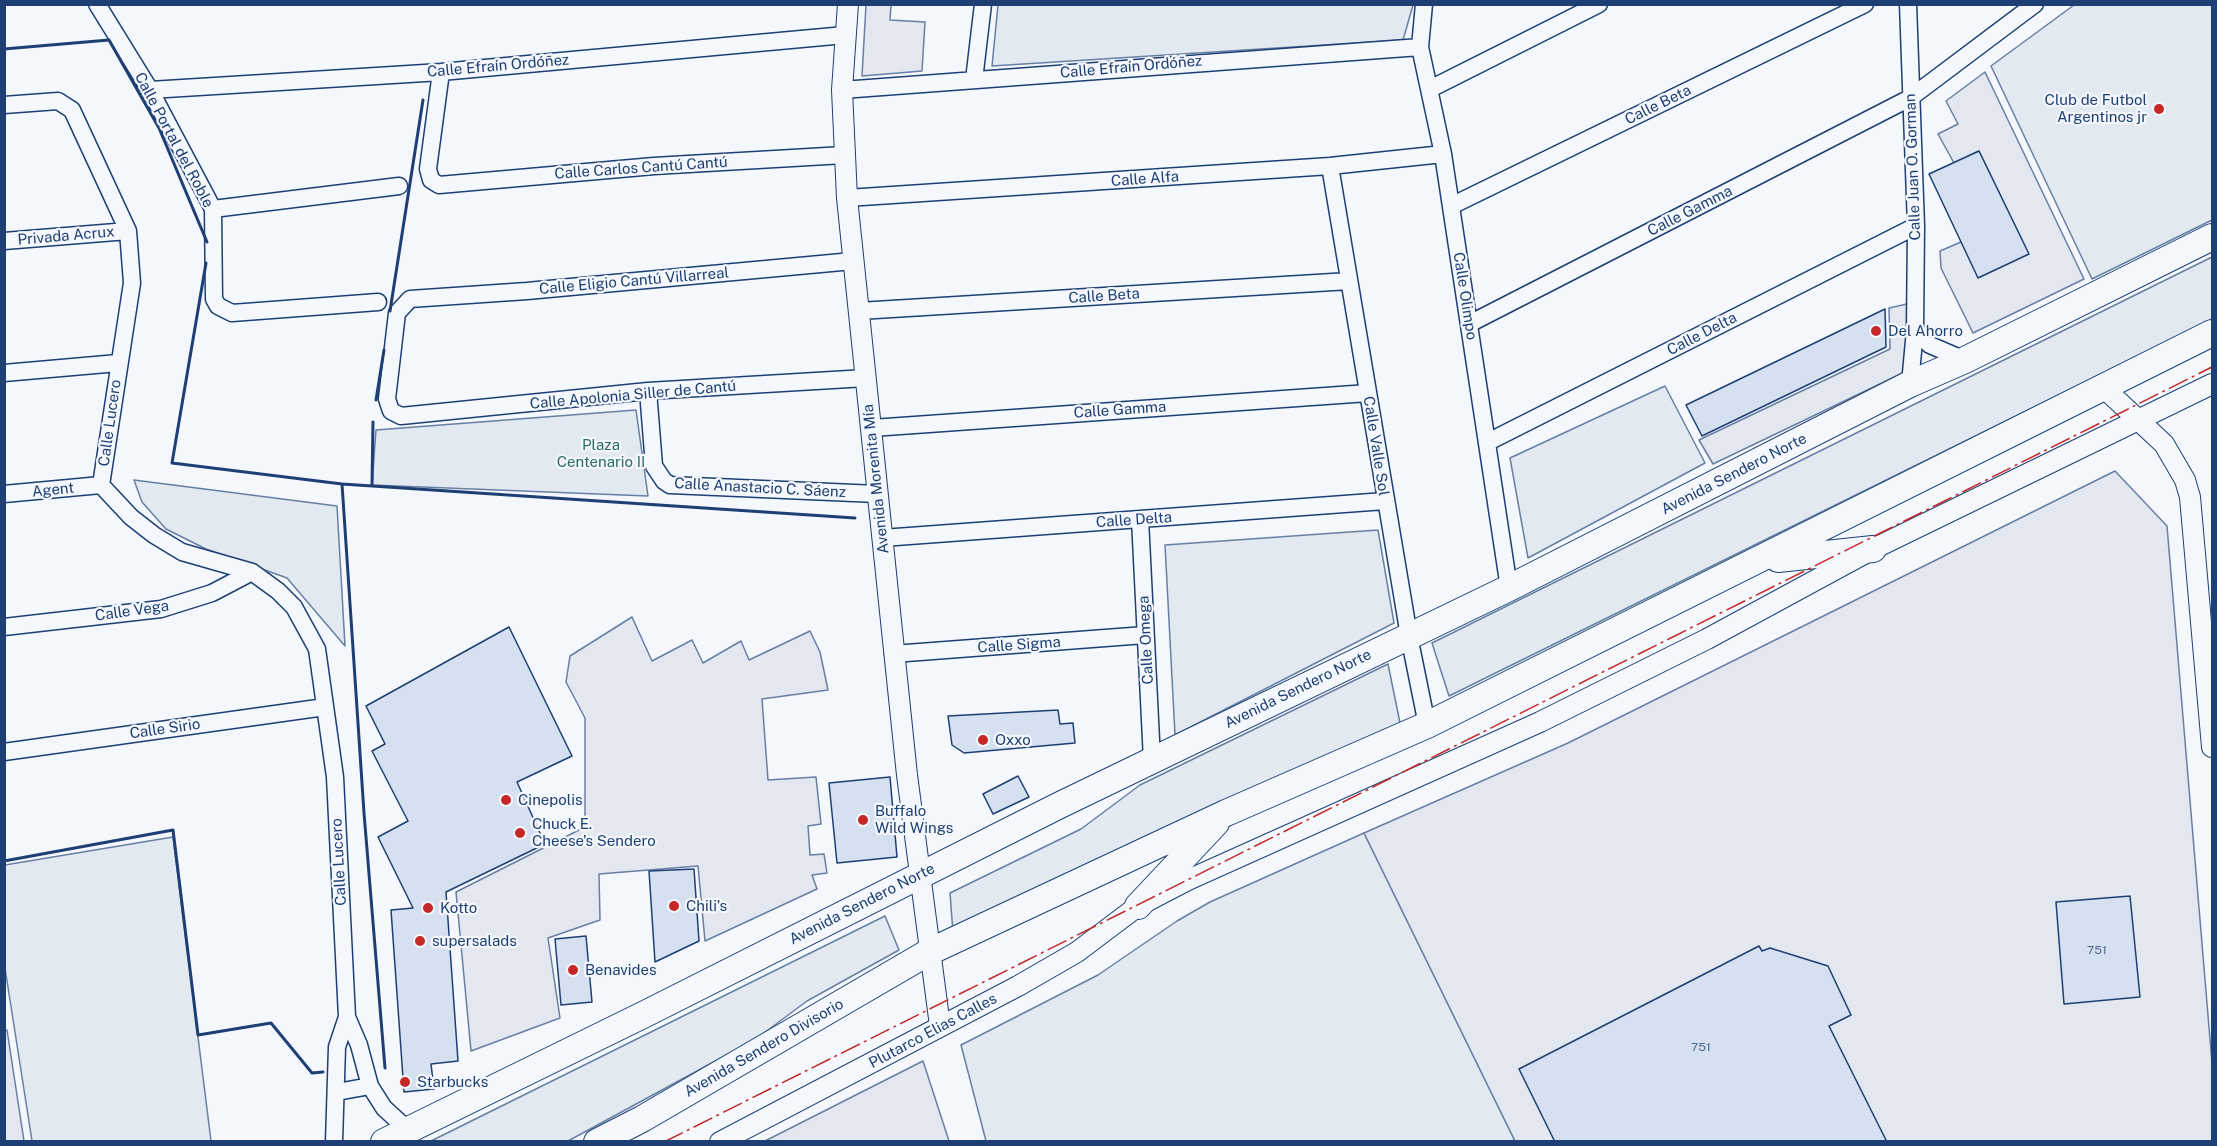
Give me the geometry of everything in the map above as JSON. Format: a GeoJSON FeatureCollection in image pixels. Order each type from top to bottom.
{"type":"FeatureCollection","features":[{"type":"Feature","properties":{"kind":"main road","name":"Avenida Sendero Norte"},"geometry":{"type":"LineString","coordinates":[[384,1142],[645,1014],[918,875],[1509,588],[1910,384],[1965,360],[2212,237]]}},
{"type":"Feature","properties":{"kind":"main road"},"geometry":{"type":"LineString","coordinates":[[929,952],[1226,813],[1427,725],[1762,560],[2212,333]]}},
{"type":"Feature","properties":{"kind":"main road"},"geometry":{"type":"LineString","coordinates":[[1762,560],[1873,549]]}},
{"type":"Feature","properties":{"kind":"main road"},"geometry":{"type":"LineString","coordinates":[[1138,906],[1226,813]]}},
{"type":"Feature","properties":{"kind":"main road","name":"Avenida Sendero Divisorio"},"geometry":{"type":"LineString","coordinates":[[597,1142],[642,1119],[929,952]]}},
{"type":"Feature","properties":{"kind":"main road"},"geometry":{"type":"LineString","coordinates":[[627,1142],[642,1119]]}},
{"type":"Feature","properties":{"kind":"street","name":"Calle Portal del Roble"},"geometry":{"type":"LineString","coordinates":[[97,4],[150,90],[213,209],[214,299],[218,306],[232,313],[378,302]]}},
{"type":"Feature","properties":{"kind":"street","name":"Avenida Morenita Mía"},"geometry":{"type":"LineString","coordinates":[[848,4],[842,90],[847,198],[893,654],[918,875],[940,1026]]}},
{"type":"Feature","properties":{"kind":"street"},"geometry":{"type":"LineString","coordinates":[[974,80],[983,4]]}},
{"type":"Feature","properties":{"kind":"street","name":"Calle Olimpo"},"geometry":{"type":"LineString","coordinates":[[1424,4],[1420,47],[1443,154],[1509,588]]}},
{"type":"Feature","properties":{"kind":"street"},"geometry":{"type":"LineString","coordinates":[[1430,89],[1599,4]]}},
{"type":"Feature","properties":{"kind":"street","name":"Calle Beta"},"geometry":{"type":"LineString","coordinates":[[1451,206],[1865,4]]}},
{"type":"Feature","properties":{"kind":"street","name":"Calle Juan O. Gorman"},"geometry":{"type":"LineString","coordinates":[[1908,4],[1916,226],[1916,330],[1910,384]]}},
{"type":"Feature","properties":{"kind":"street","name":"Calle Gamma"},"geometry":{"type":"LineString","coordinates":[[1469,324],[1910,98],[2035,4]]}},
{"type":"Feature","properties":{"kind":"street","name":"Calle Efraín Ordóñez"},"geometry":{"type":"LineString","coordinates":[[150,90],[441,72],[845,35]]}},
{"type":"Feature","properties":{"kind":"street","name":"Calle Efraín Ordóñez"},"geometry":{"type":"LineString","coordinates":[[842,90],[1420,47]]}},
{"type":"Feature","properties":{"kind":"street","name":"Calle Carlos Cantú Cantú"},"geometry":{"type":"LineString","coordinates":[[441,72],[428,169],[431,180],[439,185],[654,166],[844,155]]}},
{"type":"Feature","properties":{"kind":"street","name":"Calle Lucero"},"geometry":{"type":"LineString","coordinates":[[4,105],[58,101],[65,104],[77,119],[128,231],[132,283],[101,485],[139,523],[182,552],[252,572],[294,607],[317,649],[335,777],[347,1017],[359,1045],[370,1086],[384,1108],[408,1130]]}},
{"type":"Feature","properties":{"kind":"street","name":"Calle Alfa"},"geometry":{"type":"LineString","coordinates":[[847,198],[1330,166],[1443,154]]}},
{"type":"Feature","properties":{"kind":"street","name":"Calle Valle Sol"},"geometry":{"type":"LineString","coordinates":[[1330,166],[1408,636],[1427,725]]}},
{"type":"Feature","properties":{"kind":"street"},"geometry":{"type":"LineString","coordinates":[[213,209],[399,186]]}},
{"type":"Feature","properties":{"kind":"street","name":"Calle Delta"},"geometry":{"type":"LineString","coordinates":[[1488,441],[1916,226]]}},
{"type":"Feature","properties":{"kind":"street","name":"Privada Acrux"},"geometry":{"type":"LineString","coordinates":[[4,241],[128,231]]}},
{"type":"Feature","properties":{"kind":"street","name":"Calle Eligio Cantú Villarreal"},"geometry":{"type":"LineString","coordinates":[[401,416],[391,411],[387,393],[397,313],[404,303],[415,298],[527,291],[853,261]]}},
{"type":"Feature","properties":{"kind":"street","name":"Calle Beta"},"geometry":{"type":"LineString","coordinates":[[859,312],[1349,281]]}},
{"type":"Feature","properties":{"kind":"street"},"geometry":{"type":"LineString","coordinates":[[1916,330],[1930,345],[1965,360]]}},
{"type":"Feature","properties":{"kind":"street"},"geometry":{"type":"LineString","coordinates":[[4,372],[118,363]]}},
{"type":"Feature","properties":{"kind":"street","name":"Calle Apolonia Siller de Cantú"},"geometry":{"type":"LineString","coordinates":[[401,416],[648,391],[866,378]]}},
{"type":"Feature","properties":{"kind":"street"},"geometry":{"type":"LineString","coordinates":[[1138,906],[1235,857],[1540,722],[1707,639],[1873,549],[2212,384]]}},
{"type":"Feature","properties":{"kind":"street"},"geometry":{"type":"LineString","coordinates":[[2104,388],[2139,418],[2164,444],[2177,462],[2190,497],[2212,747]]}},
{"type":"Feature","properties":{"kind":"street","name":"Calle Anastacio C. Sáenz"},"geometry":{"type":"LineString","coordinates":[[648,391],[654,466],[664,481],[670,485],[877,494]]}},
{"type":"Feature","properties":{"kind":"street","name":"Calle Gamma"},"geometry":{"type":"LineString","coordinates":[[872,428],[1368,393]]}},
{"type":"Feature","properties":{"kind":"street","name":"Agent"},"geometry":{"type":"LineString","coordinates":[[4,494],[101,485]]}},
{"type":"Feature","properties":{"kind":"street","name":"Calle Delta"},"geometry":{"type":"LineString","coordinates":[[882,538],[1385,501]]}},
{"type":"Feature","properties":{"kind":"street","name":"Calle Omega"},"geometry":{"type":"LineString","coordinates":[[1140,519],[1152,760]]}},
{"type":"Feature","properties":{"kind":"street","name":"Calle Vega"},"geometry":{"type":"LineString","coordinates":[[4,627],[161,609],[212,593],[252,572]]}},
{"type":"Feature","properties":{"kind":"street","name":"Calle Sigma"},"geometry":{"type":"LineString","coordinates":[[893,654],[1145,635]]}},
{"type":"Feature","properties":{"kind":"street","name":"Calle Sirio"},"geometry":{"type":"LineString","coordinates":[[4,752],[325,707]]}},
{"type":"Feature","properties":{"kind":"street","name":"Plutarco Elias Calles"},"geometry":{"type":"LineString","coordinates":[[720,1142],[1077,952],[1138,906]]}},
{"type":"Feature","properties":{"kind":"street","name":"Calle Lucero"},"geometry":{"type":"LineString","coordinates":[[334,1142],[337,1047],[347,1017]]}},
{"type":"Feature","properties":{"kind":"street"},"geometry":{"type":"LineString","coordinates":[[337,1092],[370,1086]]}},
{"type":"Feature","properties":{"kind":"green space"},"geometry":{"type":"Polygon","coordinates":[[[998,5],[1413,5],[1403,40],[992,66],[998,5]]]}},
{"type":"Feature","properties":{"kind":"green space"},"geometry":{"type":"Polygon","coordinates":[[[2074,5],[2212,5],[2212,220],[2092,279],[1991,66],[2074,5]]]}},
{"type":"Feature","properties":{"kind":"green space"},"geometry":{"type":"Polygon","coordinates":[[[2212,257],[2212,319],[1449,696],[1432,643],[2212,257]]]}},
{"type":"Feature","properties":{"kind":"green space"},"geometry":{"type":"Polygon","coordinates":[[[1665,386],[1705,463],[1528,558],[1510,458],[1665,386]]]}},
{"type":"Feature","properties":{"kind":"green space","name":"Plaza Centenario II"},"geometry":{"type":"Polygon","coordinates":[[[636,410],[648,496],[372,485],[376,430],[636,410]]]}},
{"type":"Feature","properties":{"kind":"green space"},"geometry":{"type":"Polygon","coordinates":[[[134,480],[337,506],[345,646],[287,578],[206,549],[166,529],[142,502],[134,480]]]}},
{"type":"Feature","properties":{"kind":"green space"},"geometry":{"type":"Polygon","coordinates":[[[1378,530],[1394,623],[1175,735],[1165,545],[1378,530]]]}},
{"type":"Feature","properties":{"kind":"green space"},"geometry":{"type":"Polygon","coordinates":[[[1388,664],[1400,723],[953,933],[950,893],[1081,829],[1140,785],[1388,664]]]}},
{"type":"Feature","properties":{"kind":"green space"},"geometry":{"type":"Polygon","coordinates":[[[1364,833],[1515,1141],[986,1141],[961,1045],[1098,975],[1177,921],[1210,902],[1364,833]]]}},
{"type":"Feature","properties":{"kind":"green space"},"geometry":{"type":"Polygon","coordinates":[[[173,837],[211,1141],[32,1141],[5,968],[5,865],[173,837]]]}},
{"type":"Feature","properties":{"kind":"green space"},"geometry":{"type":"Polygon","coordinates":[[[885,916],[899,950],[807,1001],[756,1039],[568,1141],[429,1142],[885,916]]]}},
{"type":"Feature","properties":{"kind":"shaded area"},"geometry":{"type":"Polygon","coordinates":[[[866,5],[891,5],[890,20],[925,22],[922,71],[862,76],[866,5]]]}},
{"type":"Feature","properties":{"kind":"shaded area"},"geometry":{"type":"Polygon","coordinates":[[[1985,72],[2084,279],[1973,333],[1941,268],[1940,251],[1961,242],[2028,253],[1979,151],[1954,163],[1938,134],[1958,124],[1946,101],[1985,72]]]}},
{"type":"Feature","properties":{"kind":"shaded area"},"geometry":{"type":"Polygon","coordinates":[[[1907,304],[1909,370],[1713,464],[1699,440],[1890,349],[1889,308],[1907,304]]]}},
{"type":"Feature","properties":{"kind":"shaded area"},"geometry":{"type":"Polygon","coordinates":[[[2115,471],[2167,526],[2212,1063],[2212,1141],[1515,1141],[1364,833],[1568,743],[2115,471]]]}},
{"type":"Feature","properties":{"kind":"shaded area"},"geometry":{"type":"Polygon","coordinates":[[[632,617],[652,661],[692,640],[703,663],[741,641],[749,660],[810,631],[820,652],[828,690],[762,699],[768,780],[816,777],[821,824],[808,826],[810,855],[824,854],[827,873],[812,875],[817,889],[705,941],[698,866],[599,874],[600,920],[548,938],[560,1018],[471,1051],[456,892],[585,827],[585,718],[566,682],[570,656],[632,617]]]}},
{"type":"Feature","properties":{"kind":"shaded area"},"geometry":{"type":"Polygon","coordinates":[[[5,1030],[7,1030],[24,1141],[5,1141],[5,1030]]]}},
{"type":"Feature","properties":{"kind":"shaded area"},"geometry":{"type":"Polygon","coordinates":[[[923,1061],[949,1141],[765,1141],[923,1061]]]}},
{"type":"Feature","properties":{"kind":"building"},"geometry":{"type":"Polygon","coordinates":[[[1979,151],[2029,254],[1978,278],[1929,174],[1979,151]]]}},
{"type":"Feature","properties":{"kind":"building"},"geometry":{"type":"Polygon","coordinates":[[[1885,309],[1886,347],[1702,436],[1686,405],[1885,309]]]}},
{"type":"Feature","properties":{"kind":"building"},"geometry":{"type":"Polygon","coordinates":[[[509,627],[572,756],[517,782],[545,844],[446,892],[458,1061],[431,1064],[434,1089],[404,1092],[391,910],[413,908],[378,837],[408,821],[372,751],[385,744],[366,706],[509,627]]]}},
{"type":"Feature","properties":{"kind":"building"},"geometry":{"type":"Polygon","coordinates":[[[1058,710],[1060,724],[1073,723],[1075,743],[964,753],[952,745],[948,716],[1058,710]]]}},
{"type":"Feature","properties":{"kind":"building","name":"Oxxo"},"geometry":{"type":"Polygon","coordinates":[[[1018,776],[1029,797],[993,814],[983,794],[1018,776]]]}},
{"type":"Feature","properties":{"kind":"building","name":"Buffalo Wild Wings"},"geometry":{"type":"Polygon","coordinates":[[[890,777],[897,857],[837,863],[829,783],[890,777]]]}},
{"type":"Feature","properties":{"kind":"building","name":"Chili's"},"geometry":{"type":"Polygon","coordinates":[[[694,869],[699,941],[655,962],[649,871],[694,869]]]}},
{"type":"Feature","properties":{"kind":"building"},"geometry":{"type":"Polygon","coordinates":[[[2130,896],[2140,997],[2064,1004],[2056,902],[2130,896]]]}},
{"type":"Feature","properties":{"kind":"building","name":"Benavides"},"geometry":{"type":"Polygon","coordinates":[[[586,936],[592,1002],[561,1005],[555,939],[586,936]]]}},
{"type":"Feature","properties":{"kind":"building"},"geometry":{"type":"Polygon","coordinates":[[[1759,946],[1762,951],[1770,948],[1828,966],[1851,1015],[1829,1026],[1887,1142],[1555,1142],[1519,1069],[1759,946]]]}},
{"type":"Feature","properties":{"kind":"wall"},"geometry":{"type":"LineString","coordinates":[[4,49],[109,40],[159,128],[207,242]]}},
{"type":"Feature","properties":{"kind":"wall"},"geometry":{"type":"LineString","coordinates":[[390,311],[423,100]]}},
{"type":"Feature","properties":{"kind":"wall"},"geometry":{"type":"LineString","coordinates":[[206,263],[172,463],[342,484],[364,813],[385,1068]]}},
{"type":"Feature","properties":{"kind":"wall"},"geometry":{"type":"LineString","coordinates":[[376,400],[384,350]]}},
{"type":"Feature","properties":{"kind":"wall"},"geometry":{"type":"LineString","coordinates":[[372,485],[373,422]]}},
{"type":"Feature","properties":{"kind":"wall"},"geometry":{"type":"LineString","coordinates":[[342,484],[855,518]]}},
{"type":"Feature","properties":{"kind":"wall"},"geometry":{"type":"LineString","coordinates":[[4,861],[173,830],[198,1035],[271,1023],[312,1073],[323,1072]]}},
{"type":"Feature","properties":{"kind":"power"},"geometry":{"type":"LineString","coordinates":[[664,1142],[2212,367]]}},
{"type":"Feature","properties":{"kind":"place","name":"Club de Futbol Argentinos jr"},"geometry":{"type":"Point","coordinates":[2159,109]}},
{"type":"Feature","properties":{"kind":"place","name":"Del Ahorro"},"geometry":{"type":"Point","coordinates":[1876,331]}},
{"type":"Feature","properties":{"kind":"place","name":"Oxxo"},"geometry":{"type":"Point","coordinates":[983,740]}},
{"type":"Feature","properties":{"kind":"place","name":"Cinepolis"},"geometry":{"type":"Point","coordinates":[506,800]}},
{"type":"Feature","properties":{"kind":"place","name":"Buffalo Wild Wings"},"geometry":{"type":"Point","coordinates":[863,820]}},
{"type":"Feature","properties":{"kind":"place","name":"Chuck E. Cheese's Sendero"},"geometry":{"type":"Point","coordinates":[520,833]}},
{"type":"Feature","properties":{"kind":"place","name":"Chili's"},"geometry":{"type":"Point","coordinates":[674,906]}},
{"type":"Feature","properties":{"kind":"place","name":"Kotto"},"geometry":{"type":"Point","coordinates":[428,908]}},
{"type":"Feature","properties":{"kind":"place","name":"supersalads"},"geometry":{"type":"Point","coordinates":[420,941]}},
{"type":"Feature","properties":{"kind":"place","name":"Benavides"},"geometry":{"type":"Point","coordinates":[573,970]}},
{"type":"Feature","properties":{"kind":"place","name":"Starbucks"},"geometry":{"type":"Point","coordinates":[405,1082]}}]}
